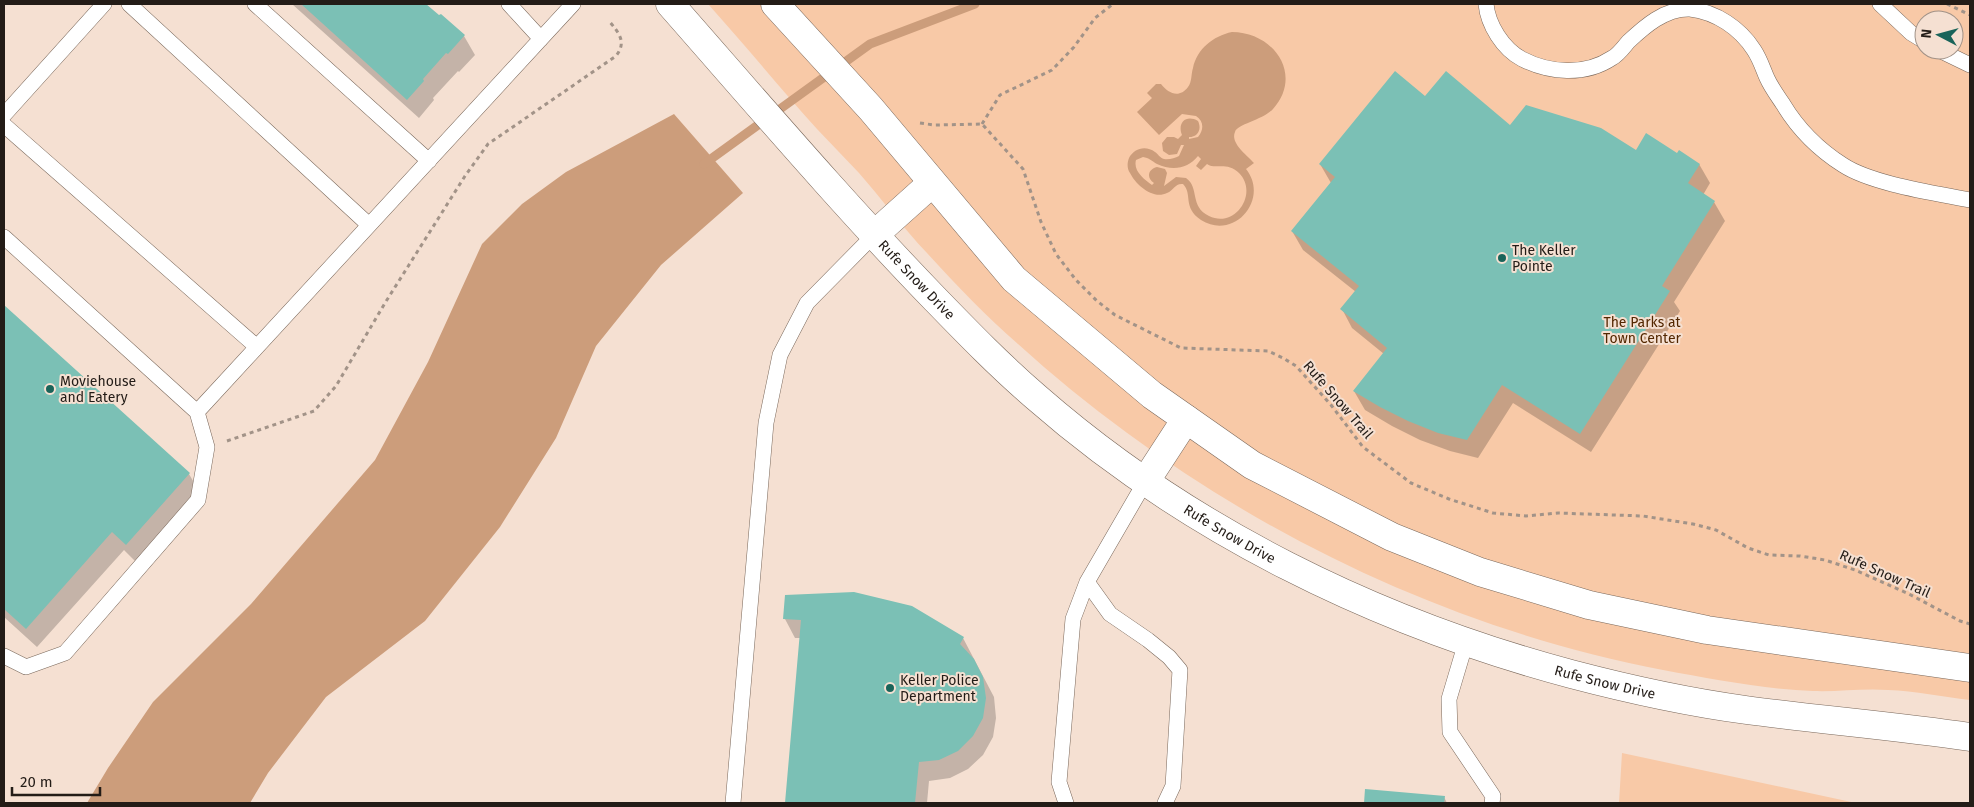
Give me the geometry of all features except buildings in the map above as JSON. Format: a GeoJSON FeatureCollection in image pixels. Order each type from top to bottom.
{"type":"FeatureCollection","features":[{"type":"Feature","properties":{"kind":"main road","name":"Rufe Snow Drive"},"geometry":{"type":"LineString","coordinates":[[670,4],[874,236],[984,349],[1035,396],[1084,436],[1145,482],[1220,528],[1283,563],[1357,599],[1494,652],[1564,672],[1654,693],[1744,710],[1854,721],[1970,738]]}},
{"type":"Feature","properties":{"kind":"main road"},"geometry":{"type":"LineString","coordinates":[[776,4],[871,109],[1014,278],[1152,395],[1252,465],[1392,537],[1480,572],[1589,605],[1707,630],[1970,668]]}},
{"type":"Feature","properties":{"kind":"main road"},"geometry":{"type":"LineString","coordinates":[[874,236],[932,183]]}},
{"type":"Feature","properties":{"kind":"main road"},"geometry":{"type":"LineString","coordinates":[[1145,482],[1186,418]]}},
{"type":"Feature","properties":{"kind":"lane"},"geometry":{"type":"LineString","coordinates":[[4,115],[104,4]]}},
{"type":"Feature","properties":{"kind":"lane"},"geometry":{"type":"LineString","coordinates":[[130,4],[369,225]]}},
{"type":"Feature","properties":{"kind":"lane"},"geometry":{"type":"LineString","coordinates":[[256,4],[429,161]]}},
{"type":"Feature","properties":{"kind":"lane"},"geometry":{"type":"LineString","coordinates":[[509,4],[541,39]]}},
{"type":"Feature","properties":{"kind":"lane"},"geometry":{"type":"LineString","coordinates":[[197,412],[573,4]]}},
{"type":"Feature","properties":{"kind":"lane"},"geometry":{"type":"LineString","coordinates":[[1486,4],[1495,32],[1512,53],[1536,66],[1559,70],[1588,69],[1612,58],[1645,26],[1673,12],[1688,9],[1714,15],[1736,28],[1754,51],[1768,80],[1802,132],[1844,166],[1874,178],[1970,200]]}},
{"type":"Feature","properties":{"kind":"lane"},"geometry":{"type":"LineString","coordinates":[[1880,4],[1914,35]]}},
{"type":"Feature","properties":{"kind":"lane"},"geometry":{"type":"LineString","coordinates":[[4,125],[257,347]]}},
{"type":"Feature","properties":{"kind":"lane"},"geometry":{"type":"LineString","coordinates":[[733,803],[766,423],[780,356],[807,302],[874,236]]}},
{"type":"Feature","properties":{"kind":"lane"},"geometry":{"type":"LineString","coordinates":[[4,237],[197,412],[207,448],[198,500],[65,654],[26,667],[4,656]]}},
{"type":"Feature","properties":{"kind":"lane"},"geometry":{"type":"LineString","coordinates":[[1066,803],[1059,782],[1073,620],[1087,582],[1145,482]]}},
{"type":"Feature","properties":{"kind":"lane"},"geometry":{"type":"LineString","coordinates":[[1087,582],[1110,614],[1170,657],[1180,670],[1173,786],[1164,803]]}},
{"type":"Feature","properties":{"kind":"lane"},"geometry":{"type":"LineString","coordinates":[[1466,642],[1450,699],[1450,732],[1493,796],[1492,803]]}},
{"type":"Feature","properties":{"kind":"path"},"geometry":{"type":"LineString","coordinates":[[917,122],[934,125],[982,124],[1000,95],[1052,70],[1074,47],[1095,18],[1113,4]]}},
{"type":"Feature","properties":{"kind":"path"},"geometry":{"type":"LineString","coordinates":[[1947,4],[1970,15]]}},
{"type":"Feature","properties":{"kind":"path"},"geometry":{"type":"LineString","coordinates":[[207,448],[314,411],[336,386],[465,176],[488,144],[616,56],[622,46],[622,41],[620,35],[609,21]]}},
{"type":"Feature","properties":{"kind":"path","name":"Rufe Snow Trail"},"geometry":{"type":"LineString","coordinates":[[982,124],[1023,169],[1040,222],[1056,254],[1076,280],[1097,301],[1115,315],[1181,348],[1268,351],[1283,358],[1296,366],[1331,405],[1363,447],[1410,483],[1493,514],[1526,516],[1558,513],[1643,516],[1693,524],[1716,530],[1748,548],[1769,555],[1800,556],[1825,560],[1855,570],[1909,594],[1960,622],[1970,624]]}},
{"type":"Feature","properties":{"kind":"green space","name":"The Parks at Town Center"},"geometry":{"type":"Polygon","coordinates":[[[708,4],[1970,4],[1970,700],[1869,689],[1813,691],[1775,688],[1663,670],[1574,649],[1487,623],[1401,590],[1318,551],[1238,507],[1161,457],[1088,403],[1018,344],[971,300],[918,243],[859,173],[817,129],[708,4]]]}},
{"type":"Feature","properties":{"kind":"green space"},"geometry":{"type":"Polygon","coordinates":[[[1622,753],[1856,803],[1619,803],[1622,753]]]}},
{"type":"Feature","properties":{"kind":"shaded area"},"geometry":{"type":"Polygon","coordinates":[[[1232,32],[1247,34],[1260,39],[1271,47],[1280,57],[1284,69],[1285,82],[1282,96],[1269,113],[1240,127],[1235,132],[1234,136],[1237,145],[1254,163],[1246,169],[1252,181],[1254,193],[1251,204],[1245,214],[1236,221],[1225,225],[1213,225],[1195,215],[1183,184],[1162,195],[1156,195],[1145,190],[1136,182],[1129,171],[1128,164],[1129,158],[1134,152],[1144,148],[1152,150],[1164,159],[1172,159],[1179,156],[1184,145],[1181,145],[1177,154],[1169,155],[1163,151],[1162,143],[1167,137],[1178,139],[1182,135],[1182,123],[1186,119],[1198,121],[1200,127],[1198,132],[1195,136],[1189,137],[1189,139],[1198,137],[1202,126],[1201,120],[1196,116],[1182,114],[1159,135],[1137,112],[1152,98],[1147,93],[1156,84],[1161,84],[1170,92],[1177,94],[1185,91],[1191,80],[1195,61],[1202,49],[1212,40],[1232,32]],[[1198,156],[1189,164],[1179,168],[1168,168],[1143,157],[1136,160],[1135,164],[1140,174],[1152,185],[1154,183],[1151,181],[1149,174],[1157,167],[1165,169],[1167,173],[1164,186],[1176,177],[1186,178],[1193,187],[1199,207],[1203,212],[1219,219],[1227,218],[1241,207],[1245,199],[1245,181],[1235,169],[1226,166],[1210,166],[1207,164],[1201,170],[1196,166],[1201,159],[1198,156]]]}},
{"type":"Feature","properties":{"kind":"shaded area"},"geometry":{"type":"Polygon","coordinates":[[[674,114],[743,193],[661,265],[596,346],[556,438],[500,527],[425,621],[326,697],[268,773],[250,803],[87,803],[108,768],[153,702],[251,604],[375,460],[428,362],[482,244],[522,204],[566,172],[674,114]]]}},
{"type":"Feature","properties":{"kind":"waterway"},"geometry":{"type":"LineString","coordinates":[[704,164],[870,44],[975,4]]}},
{"type":"Feature","properties":{"kind":"place","name":"The Keller Pointe"},"geometry":{"type":"Point","coordinates":[1502,258]}},
{"type":"Feature","properties":{"kind":"place","name":"Moviehouse and Eatery"},"geometry":{"type":"Point","coordinates":[50,389]}},
{"type":"Feature","properties":{"kind":"place","name":"Keller Police Department"},"geometry":{"type":"Point","coordinates":[890,688]}}]}
